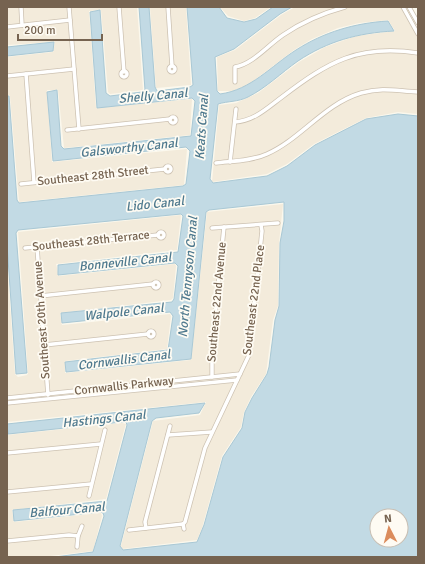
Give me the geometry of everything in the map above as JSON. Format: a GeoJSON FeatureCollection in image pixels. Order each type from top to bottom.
{"type":"FeatureCollection","features":[{"type":"Feature","properties":{"kind":"street"},"geometry":{"type":"LineString","coordinates":[[21,7],[22,25]]}},
{"type":"Feature","properties":{"kind":"street"},"geometry":{"type":"LineString","coordinates":[[69,7],[79,129]]}},
{"type":"Feature","properties":{"kind":"street"},"geometry":{"type":"LineString","coordinates":[[119,7],[124,72]]}},
{"type":"Feature","properties":{"kind":"street"},"geometry":{"type":"LineString","coordinates":[[168,7],[172,66]]}},
{"type":"Feature","properties":{"kind":"street"},"geometry":{"type":"LineString","coordinates":[[235,82],[235,67],[243,65],[303,23],[345,7]]}},
{"type":"Feature","properties":{"kind":"street"},"geometry":{"type":"LineString","coordinates":[[403,7],[418,34]]}},
{"type":"Feature","properties":{"kind":"street"},"geometry":{"type":"LineString","coordinates":[[409,7],[418,23]]}},
{"type":"Feature","properties":{"kind":"street"},"geometry":{"type":"LineString","coordinates":[[7,27],[70,20]]}},
{"type":"Feature","properties":{"kind":"street"},"geometry":{"type":"LineString","coordinates":[[235,122],[243,122],[256,117],[316,72],[343,59],[377,51],[400,51],[418,54]]}},
{"type":"Feature","properties":{"kind":"street"},"geometry":{"type":"LineString","coordinates":[[7,76],[74,69]]}},
{"type":"Feature","properties":{"kind":"street"},"geometry":{"type":"LineString","coordinates":[[26,74],[34,182]]}},
{"type":"Feature","properties":{"kind":"street"},"geometry":{"type":"LineString","coordinates":[[216,163],[253,158],[269,153],[338,103],[355,95],[382,89],[418,92]]}},
{"type":"Feature","properties":{"kind":"street"},"geometry":{"type":"LineString","coordinates":[[230,162],[236,109]]}},
{"type":"Feature","properties":{"kind":"street"},"geometry":{"type":"LineString","coordinates":[[67,130],[170,119]]}},
{"type":"Feature","properties":{"kind":"street","name":"Southeast 28th Street"},"geometry":{"type":"LineString","coordinates":[[20,184],[165,169]]}},
{"type":"Feature","properties":{"kind":"street"},"geometry":{"type":"LineString","coordinates":[[212,228],[278,223]]}},
{"type":"Feature","properties":{"kind":"street","name":"Southeast 22nd Place"},"geometry":{"type":"LineString","coordinates":[[184,529],[183,524],[185,522],[202,456],[248,358],[262,231],[261,225]]}},
{"type":"Feature","properties":{"kind":"street","name":"Southeast 22nd Avenue"},"geometry":{"type":"LineString","coordinates":[[212,377],[212,346],[224,227]]}},
{"type":"Feature","properties":{"kind":"street","name":"Southeast 28th Terrace"},"geometry":{"type":"LineString","coordinates":[[24,248],[158,235]]}},
{"type":"Feature","properties":{"kind":"street","name":"Southeast 20th Avenue"},"geometry":{"type":"LineString","coordinates":[[37,247],[48,399]]}},
{"type":"Feature","properties":{"kind":"street"},"geometry":{"type":"LineString","coordinates":[[40,296],[153,284]]}},
{"type":"Feature","properties":{"kind":"street"},"geometry":{"type":"LineString","coordinates":[[44,345],[148,334]]}},
{"type":"Feature","properties":{"kind":"street","name":"Cornwallis Parkway"},"geometry":{"type":"LineString","coordinates":[[7,398],[240,374]]}},
{"type":"Feature","properties":{"kind":"street","name":"Cornwallis Parkway"},"geometry":{"type":"LineString","coordinates":[[7,403],[237,380]]}},
{"type":"Feature","properties":{"kind":"street"},"geometry":{"type":"LineString","coordinates":[[124,386],[124,391]]}},
{"type":"Feature","properties":{"kind":"street"},"geometry":{"type":"LineString","coordinates":[[146,528],[145,522],[170,426]]}},
{"type":"Feature","properties":{"kind":"street"},"geometry":{"type":"LineString","coordinates":[[89,496],[105,430]]}},
{"type":"Feature","properties":{"kind":"street"},"geometry":{"type":"LineString","coordinates":[[168,435],[212,432]]}},
{"type":"Feature","properties":{"kind":"street"},"geometry":{"type":"LineString","coordinates":[[7,453],[101,444]]}},
{"type":"Feature","properties":{"kind":"street"},"geometry":{"type":"LineString","coordinates":[[7,492],[91,484]]}},
{"type":"Feature","properties":{"kind":"street"},"geometry":{"type":"LineString","coordinates":[[129,530],[183,524]]}},
{"type":"Feature","properties":{"kind":"street"},"geometry":{"type":"LineString","coordinates":[[77,547],[78,536],[82,526]]}},
{"type":"Feature","properties":{"kind":"street"},"geometry":{"type":"LineString","coordinates":[[7,541],[69,535],[78,536]]}},
{"type":"Feature","properties":{"kind":"shaded area"},"geometry":{"type":"Polygon","coordinates":[[[7,7],[137,7],[143,90],[110,94],[108,92],[101,10],[89,11],[96,108],[192,99],[190,135],[64,148],[58,90],[47,90],[52,162],[187,149],[184,185],[19,202],[10,96],[7,94],[7,57],[53,52],[55,42],[7,45],[7,7]]]}},
{"type":"Feature","properties":{"kind":"shaded area"},"geometry":{"type":"Polygon","coordinates":[[[150,7],[186,7],[191,85],[156,88],[150,7]]]}},
{"type":"Feature","properties":{"kind":"shaded area"},"geometry":{"type":"Polygon","coordinates":[[[220,7],[271,7],[255,18],[244,21],[228,16],[220,7]]]}},
{"type":"Feature","properties":{"kind":"shaded area"},"geometry":{"type":"Polygon","coordinates":[[[295,7],[401,7],[418,37],[418,114],[398,112],[366,118],[314,144],[287,164],[267,174],[212,182],[219,105],[236,103],[258,93],[299,62],[325,47],[356,36],[395,31],[388,20],[359,23],[338,28],[312,39],[294,50],[248,85],[233,91],[218,91],[217,57],[235,50],[281,15],[295,7]]]}},
{"type":"Feature","properties":{"kind":"shaded area"},"geometry":{"type":"Polygon","coordinates":[[[283,204],[279,243],[278,306],[273,320],[266,374],[251,397],[244,412],[241,427],[222,456],[202,528],[197,540],[122,549],[121,546],[153,421],[200,415],[206,402],[7,422],[7,405],[239,382],[239,378],[230,378],[126,389],[125,387],[242,375],[242,372],[7,397],[7,263],[15,374],[18,377],[27,375],[28,373],[18,232],[181,215],[177,250],[56,264],[59,276],[175,264],[176,266],[173,298],[171,300],[60,313],[62,325],[170,314],[167,349],[65,361],[65,373],[191,360],[207,212],[283,204]]]}},
{"type":"Feature","properties":{"kind":"shaded area"},"geometry":{"type":"Polygon","coordinates":[[[122,423],[126,424],[106,499],[12,510],[14,522],[101,513],[102,516],[93,551],[42,557],[7,557],[7,435],[122,423]]]}},
{"type":"Feature","properties":{"kind":"water"},"geometry":{"type":"Polygon","coordinates":[[[139,7],[149,7],[155,87],[157,91],[190,87],[193,85],[187,7],[219,7],[227,18],[244,22],[256,19],[273,7],[292,7],[280,14],[234,49],[215,57],[217,91],[220,94],[231,92],[251,83],[296,50],[329,33],[352,26],[388,21],[394,31],[356,36],[332,43],[298,61],[267,85],[248,97],[218,104],[210,179],[213,183],[267,176],[287,166],[315,145],[366,119],[398,114],[418,116],[418,557],[55,557],[93,552],[104,516],[103,513],[100,512],[14,521],[13,510],[107,501],[127,425],[126,422],[122,422],[8,434],[7,424],[205,403],[199,413],[156,418],[152,421],[120,546],[123,550],[197,542],[204,525],[223,457],[242,428],[245,412],[267,374],[275,320],[279,306],[280,243],[284,221],[284,202],[209,210],[206,212],[191,359],[66,372],[65,362],[168,350],[173,316],[170,312],[62,323],[61,313],[172,302],[174,299],[178,266],[175,263],[58,275],[58,265],[178,252],[183,216],[181,214],[18,230],[16,233],[27,373],[16,374],[7,244],[7,96],[9,96],[17,200],[19,203],[183,186],[186,184],[190,151],[186,147],[53,161],[47,92],[57,90],[61,146],[64,149],[191,136],[195,101],[192,98],[97,108],[90,12],[100,10],[106,93],[110,96],[142,92],[145,90],[139,7]]]}},
{"type":"Feature","properties":{"kind":"water"},"geometry":{"type":"Polygon","coordinates":[[[54,42],[53,51],[7,56],[7,47],[54,42]]]}},
{"type":"Feature","properties":{"kind":"water label","name":"Shelly Canal"},"geometry":{"type":"Point","coordinates":[153,96]}},
{"type":"Feature","properties":{"kind":"water label","name":"Keats Canal"},"geometry":{"type":"Point","coordinates":[202,127]}},
{"type":"Feature","properties":{"kind":"water label","name":"Galsworthy Canal"},"geometry":{"type":"Point","coordinates":[129,148]}},
{"type":"Feature","properties":{"kind":"water label","name":"Lido Canal"},"geometry":{"type":"Point","coordinates":[155,204]}},
{"type":"Feature","properties":{"kind":"water label","name":"Bonneville Canal"},"geometry":{"type":"Point","coordinates":[125,262]}},
{"type":"Feature","properties":{"kind":"water label","name":"North Tennyson Canal"},"geometry":{"type":"Point","coordinates":[188,277]}},
{"type":"Feature","properties":{"kind":"water label","name":"Walpole Canal"},"geometry":{"type":"Point","coordinates":[124,312]}},
{"type":"Feature","properties":{"kind":"water label","name":"Cornwallis Canal"},"geometry":{"type":"Point","coordinates":[124,360]}},
{"type":"Feature","properties":{"kind":"water label","name":"Hastings Canal"},"geometry":{"type":"Point","coordinates":[104,419]}},
{"type":"Feature","properties":{"kind":"water label","name":"Balfour Canal"},"geometry":{"type":"Point","coordinates":[67,510]}}]}
